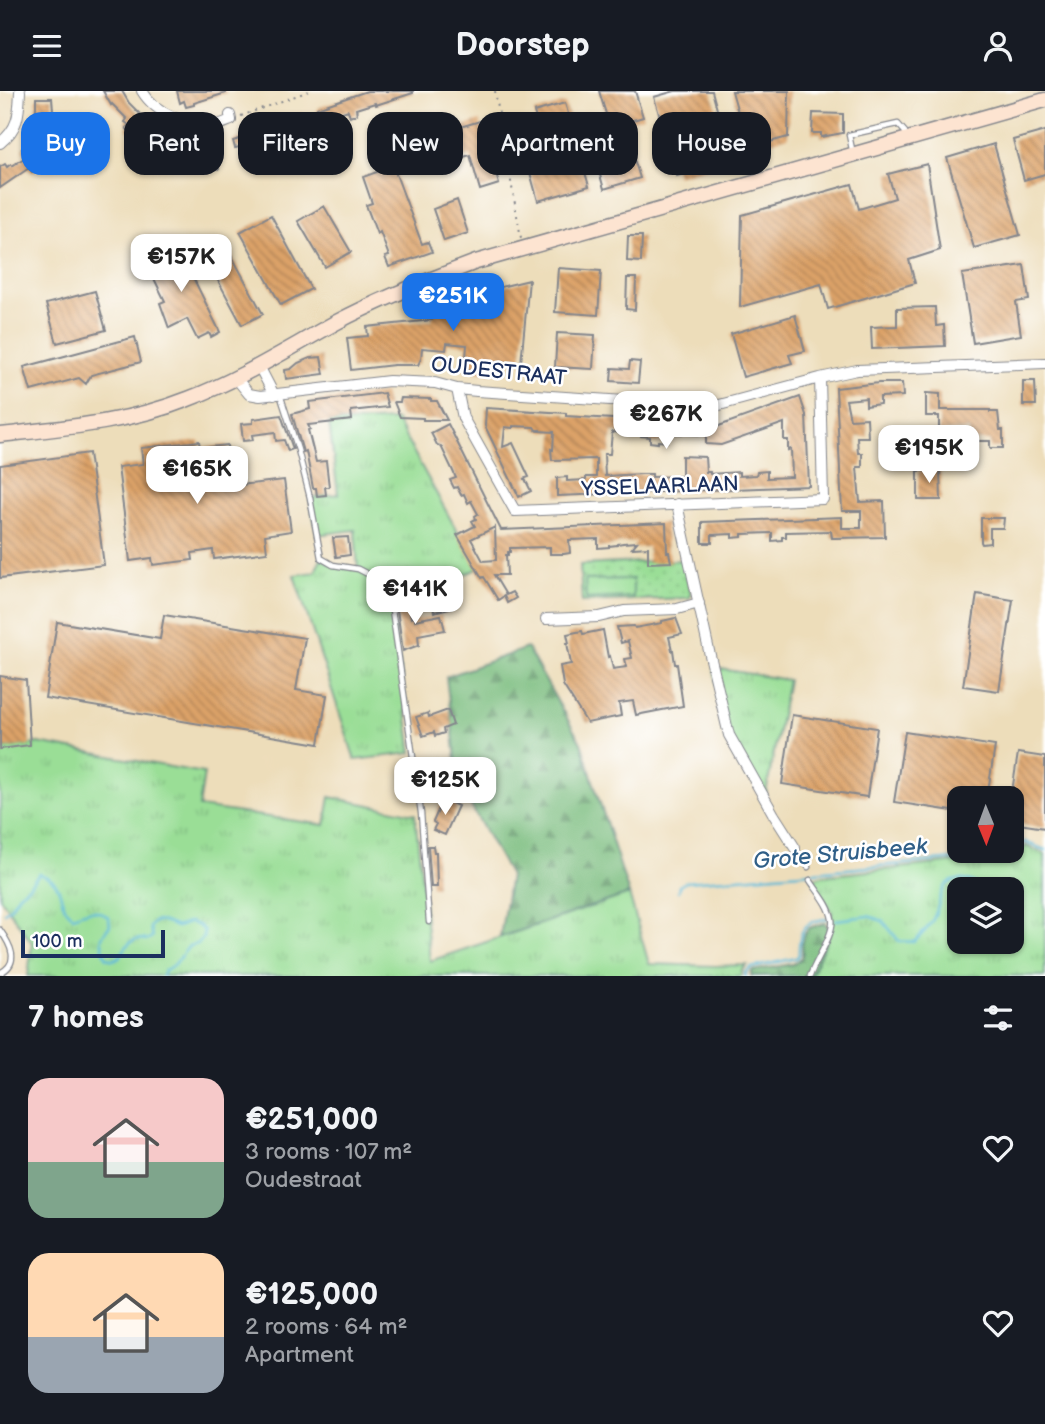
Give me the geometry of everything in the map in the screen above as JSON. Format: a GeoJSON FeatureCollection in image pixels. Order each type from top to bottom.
{"type":"FeatureCollection","features":[{"type":"Feature","properties":{"kind":"street"},"geometry":{"type":"LineString","coordinates":[[0,143],[15,127],[20,91]]}},
{"type":"Feature","properties":{"kind":"street"},"geometry":{"type":"LineString","coordinates":[[142,91],[157,108],[173,118],[194,125],[217,125],[230,118]]}},
{"type":"Feature","properties":{"kind":"street"},"geometry":{"type":"LineString","coordinates":[[0,435],[84,425],[138,415],[187,400],[236,378],[338,322],[421,283],[476,262],[1035,100]]}},
{"type":"Feature","properties":{"kind":"street","name":"OUDESTRAAT"},"geometry":{"type":"LineString","coordinates":[[236,378],[249,394],[260,395],[389,381],[435,383],[457,389],[712,407],[857,370],[1045,363]]}},
{"type":"Feature","properties":{"kind":"street"},"geometry":{"type":"LineString","coordinates":[[259,366],[277,394]]}},
{"type":"Feature","properties":{"kind":"street","name":"YSSELAARLAAN"},"geometry":{"type":"LineString","coordinates":[[457,389],[463,418],[515,512],[823,499],[820,378]]}},
{"type":"Feature","properties":{"kind":"street"},"geometry":{"type":"LineString","coordinates":[[677,504],[729,734],[795,848]]}},
{"type":"Feature","properties":{"kind":"street"},"geometry":{"type":"LineString","coordinates":[[546,619],[677,609],[699,603]]}},
{"type":"Feature","properties":{"kind":"lane"},"geometry":{"type":"LineString","coordinates":[[277,394],[298,450],[321,558],[333,565],[358,569],[377,579],[391,603],[421,813],[429,922]]}},
{"type":"Feature","properties":{"kind":"lane"},"geometry":{"type":"LineString","coordinates":[[795,848],[808,867]]}},
{"type":"Feature","properties":{"kind":"lane"},"geometry":{"type":"LineString","coordinates":[[810,880],[833,921],[810,976]]}},
{"type":"Feature","properties":{"kind":"lane"},"geometry":{"type":"LineString","coordinates":[[0,930],[10,946],[12,961],[9,968],[0,973]]}},
{"type":"Feature","properties":{"kind":"path"},"geometry":{"type":"LineString","coordinates":[[230,118],[309,91]]}},
{"type":"Feature","properties":{"kind":"path"},"geometry":{"type":"LineString","coordinates":[[495,91],[524,248]]}},
{"type":"Feature","properties":{"kind":"green space"},"geometry":{"type":"Polygon","coordinates":[[[396,420],[478,569],[435,586],[385,592],[391,603],[412,753],[355,760],[294,575],[315,572],[321,558],[333,565],[358,569],[355,530],[317,535],[310,498],[338,494],[329,423],[396,420]]]}},
{"type":"Feature","properties":{"kind":"green space"},"geometry":{"type":"Polygon","coordinates":[[[683,560],[691,595],[689,598],[582,602],[580,565],[683,560]]]}},
{"type":"Feature","properties":{"kind":"green space"},"geometry":{"type":"Polygon","coordinates":[[[633,579],[633,597],[586,599],[585,580],[633,579]]]}},
{"type":"Feature","properties":{"kind":"green space"},"geometry":{"type":"Polygon","coordinates":[[[527,648],[581,743],[629,894],[500,937],[510,876],[459,784],[446,677],[527,648]]]}},
{"type":"Feature","properties":{"kind":"green space"},"geometry":{"type":"Polygon","coordinates":[[[714,670],[788,680],[765,798],[729,735],[714,670]]]}},
{"type":"Feature","properties":{"kind":"green space"},"geometry":{"type":"Polygon","coordinates":[[[38,743],[204,773],[199,807],[325,825],[330,797],[415,814],[430,961],[629,894],[649,964],[747,965],[741,976],[28,976],[32,943],[0,898],[0,749],[38,743]]]}},
{"type":"Feature","properties":{"kind":"green space"},"geometry":{"type":"Polygon","coordinates":[[[1026,846],[1045,854],[1045,976],[810,976],[831,931],[832,912],[813,879],[947,863],[1024,863],[1026,846]]]}},
{"type":"Feature","properties":{"kind":"green space"},"geometry":{"type":"Polygon","coordinates":[[[825,923],[831,931],[810,976],[751,976],[752,971],[798,961],[802,956],[803,938],[809,928],[825,923]]]}},
{"type":"Feature","properties":{"kind":"building"},"geometry":{"type":"Polygon","coordinates":[[[103,91],[122,91],[138,112],[124,112],[124,116],[111,105],[103,91]]]}},
{"type":"Feature","properties":{"kind":"building"},"geometry":{"type":"Polygon","coordinates":[[[177,91],[226,93],[186,107],[184,101],[180,103],[177,91]]]}},
{"type":"Feature","properties":{"kind":"building"},"geometry":{"type":"Polygon","coordinates":[[[367,91],[413,91],[376,105],[375,103],[356,109],[357,114],[353,116],[353,112],[348,110],[318,112],[317,108],[367,91]]]}},
{"type":"Feature","properties":{"kind":"building"},"geometry":{"type":"Polygon","coordinates":[[[599,91],[635,91],[643,117],[638,119],[638,112],[605,112],[599,91]]]}},
{"type":"Feature","properties":{"kind":"building"},"geometry":{"type":"Polygon","coordinates":[[[675,91],[712,91],[718,112],[658,112],[654,97],[675,91]]]}},
{"type":"Feature","properties":{"kind":"building"},"geometry":{"type":"Polygon","coordinates":[[[732,91],[789,91],[788,137],[771,142],[771,112],[738,112],[732,91]]]}},
{"type":"Feature","properties":{"kind":"building"},"geometry":{"type":"Polygon","coordinates":[[[36,98],[52,98],[53,112],[36,112],[36,98]]]}},
{"type":"Feature","properties":{"kind":"building"},"geometry":{"type":"Polygon","coordinates":[[[565,103],[568,112],[534,112],[565,103]]]}},
{"type":"Feature","properties":{"kind":"building"},"geometry":{"type":"Polygon","coordinates":[[[813,113],[843,114],[843,133],[821,137],[821,133],[812,133],[813,113]]]}},
{"type":"Feature","properties":{"kind":"building"},"geometry":{"type":"Polygon","coordinates":[[[477,122],[477,175],[496,175],[499,184],[480,190],[470,155],[463,157],[463,126],[477,122]]]}},
{"type":"Feature","properties":{"kind":"building"},"geometry":{"type":"Polygon","coordinates":[[[1045,131],[1045,174],[1024,180],[1013,140],[1045,131]]]}},
{"type":"Feature","properties":{"kind":"building"},"geometry":{"type":"Polygon","coordinates":[[[238,139],[238,147],[235,148],[233,141],[238,139]]]}},
{"type":"Feature","properties":{"kind":"building"},"geometry":{"type":"Polygon","coordinates":[[[994,144],[1020,235],[974,248],[947,158],[994,144]]]}},
{"type":"Feature","properties":{"kind":"building"},"geometry":{"type":"Polygon","coordinates":[[[21,160],[21,174],[0,188],[0,167],[5,164],[7,167],[11,164],[12,166],[21,160]]]}},
{"type":"Feature","properties":{"kind":"building"},"geometry":{"type":"Polygon","coordinates":[[[927,164],[940,250],[909,260],[915,283],[828,309],[821,284],[740,307],[742,215],[852,184],[859,209],[895,198],[888,174],[927,164]]]}},
{"type":"Feature","properties":{"kind":"building"},"geometry":{"type":"Polygon","coordinates":[[[638,172],[640,178],[604,189],[600,175],[638,175],[638,172]]]}},
{"type":"Feature","properties":{"kind":"building"},"geometry":{"type":"Polygon","coordinates":[[[396,175],[422,244],[428,242],[432,252],[389,267],[385,257],[389,256],[366,205],[372,203],[363,177],[396,175]]]}},
{"type":"Feature","properties":{"kind":"building"},"geometry":{"type":"Polygon","coordinates":[[[531,175],[586,175],[589,186],[538,201],[531,175]]]}},
{"type":"Feature","properties":{"kind":"building"},"geometry":{"type":"Polygon","coordinates":[[[457,200],[468,233],[444,241],[433,209],[457,200]]]}},
{"type":"Feature","properties":{"kind":"building"},"geometry":{"type":"Polygon","coordinates":[[[324,206],[351,252],[325,267],[298,221],[324,206]]]}},
{"type":"Feature","properties":{"kind":"building"},"geometry":{"type":"Polygon","coordinates":[[[271,215],[311,289],[281,305],[240,232],[271,215]]]}},
{"type":"Feature","properties":{"kind":"building"},"geometry":{"type":"Polygon","coordinates":[[[628,236],[642,236],[641,262],[627,261],[628,236]]]}},
{"type":"Feature","properties":{"kind":"building"},"geometry":{"type":"Polygon","coordinates":[[[222,238],[263,314],[242,325],[201,249],[222,238]]]}},
{"type":"Feature","properties":{"kind":"building"},"geometry":{"type":"Polygon","coordinates":[[[178,247],[220,332],[211,337],[209,333],[197,339],[187,319],[169,328],[160,303],[165,301],[144,258],[153,254],[155,258],[178,247]]]}},
{"type":"Feature","properties":{"kind":"building"},"geometry":{"type":"Polygon","coordinates":[[[1024,265],[1029,300],[1016,302],[1021,335],[973,343],[962,274],[1024,265]]]}},
{"type":"Feature","properties":{"kind":"building"},"geometry":{"type":"Polygon","coordinates":[[[558,268],[601,271],[598,315],[555,312],[558,268]]]}},
{"type":"Feature","properties":{"kind":"building"},"geometry":{"type":"Polygon","coordinates":[[[627,278],[636,278],[635,310],[626,309],[627,278]]]}},
{"type":"Feature","properties":{"kind":"building"},"geometry":{"type":"Polygon","coordinates":[[[529,280],[521,363],[496,361],[494,373],[465,370],[467,345],[447,343],[446,350],[422,348],[418,365],[351,370],[347,338],[368,336],[367,327],[432,320],[433,305],[441,306],[453,298],[472,299],[472,294],[529,280]]]}},
{"type":"Feature","properties":{"kind":"building"},"geometry":{"type":"Polygon","coordinates":[[[95,291],[106,330],[57,343],[46,304],[95,291]]]}},
{"type":"Feature","properties":{"kind":"building"},"geometry":{"type":"Polygon","coordinates":[[[935,307],[936,326],[944,325],[945,346],[872,349],[871,327],[897,326],[897,308],[935,307]]]}},
{"type":"Feature","properties":{"kind":"building"},"geometry":{"type":"Polygon","coordinates":[[[795,315],[805,351],[789,355],[792,363],[743,377],[731,334],[795,315]]]}},
{"type":"Feature","properties":{"kind":"building"},"geometry":{"type":"Polygon","coordinates":[[[557,333],[595,335],[593,369],[555,367],[557,333]]]}},
{"type":"Feature","properties":{"kind":"building"},"geometry":{"type":"Polygon","coordinates":[[[135,337],[141,362],[91,375],[86,384],[79,378],[31,391],[24,367],[135,337]]]}},
{"type":"Feature","properties":{"kind":"building"},"geometry":{"type":"Polygon","coordinates":[[[321,357],[324,374],[286,379],[285,370],[310,358],[321,357]]]}},
{"type":"Feature","properties":{"kind":"building"},"geometry":{"type":"Polygon","coordinates":[[[630,361],[640,362],[638,383],[611,381],[612,368],[629,369],[630,361]]]}},
{"type":"Feature","properties":{"kind":"building"},"geometry":{"type":"Polygon","coordinates":[[[1023,381],[1035,381],[1036,405],[1023,405],[1023,381]]]}},
{"type":"Feature","properties":{"kind":"building"},"geometry":{"type":"Polygon","coordinates":[[[902,383],[903,396],[880,397],[880,404],[866,406],[866,398],[846,400],[850,419],[867,418],[868,437],[857,437],[858,453],[862,453],[862,467],[857,467],[860,502],[884,501],[885,537],[832,538],[831,531],[786,532],[786,537],[782,537],[782,540],[772,541],[772,533],[742,534],[742,537],[732,538],[732,534],[712,535],[712,543],[702,543],[702,522],[842,517],[842,528],[861,528],[861,511],[842,511],[836,388],[902,383]]]}},
{"type":"Feature","properties":{"kind":"building"},"geometry":{"type":"Polygon","coordinates":[[[384,393],[388,407],[351,411],[352,420],[308,425],[316,462],[326,461],[329,487],[325,487],[326,495],[317,496],[306,451],[303,452],[292,414],[310,409],[309,402],[384,393]]]}},
{"type":"Feature","properties":{"kind":"building"},"geometry":{"type":"Polygon","coordinates":[[[926,393],[940,394],[940,410],[998,412],[1000,430],[1003,430],[1003,448],[990,448],[990,441],[969,441],[969,430],[939,432],[939,416],[926,416],[926,393]]]}},
{"type":"Feature","properties":{"kind":"building"},"geometry":{"type":"Polygon","coordinates":[[[800,397],[806,415],[809,486],[557,496],[557,478],[567,477],[567,481],[596,477],[596,459],[552,460],[554,432],[539,431],[541,430],[534,427],[505,427],[503,447],[513,443],[529,477],[523,479],[531,491],[519,497],[485,426],[486,408],[566,413],[566,416],[716,423],[716,427],[800,397]],[[784,423],[721,445],[706,444],[706,435],[668,433],[667,442],[658,443],[650,442],[650,437],[641,434],[612,432],[610,454],[604,454],[605,476],[682,476],[682,456],[705,457],[706,472],[710,474],[739,472],[739,476],[767,471],[767,478],[792,477],[791,449],[788,450],[788,440],[784,440],[784,423]]]}},
{"type":"Feature","properties":{"kind":"building"},"geometry":{"type":"Polygon","coordinates":[[[401,398],[437,401],[447,420],[400,417],[394,402],[400,402],[401,398]]]}},
{"type":"Feature","properties":{"kind":"building"},"geometry":{"type":"Polygon","coordinates":[[[281,415],[293,449],[288,451],[284,440],[276,441],[275,432],[252,435],[253,440],[243,441],[241,424],[253,423],[253,419],[281,415]]]}},
{"type":"Feature","properties":{"kind":"building"},"geometry":{"type":"Polygon","coordinates":[[[448,424],[501,530],[666,523],[667,552],[671,562],[648,563],[648,547],[632,548],[637,542],[598,548],[598,539],[569,540],[570,553],[564,554],[550,554],[550,547],[510,548],[506,555],[507,575],[494,575],[506,595],[512,592],[516,598],[507,603],[504,596],[498,600],[457,535],[475,526],[472,521],[478,514],[471,501],[468,503],[464,494],[461,495],[457,487],[454,488],[450,480],[456,478],[441,446],[437,445],[431,433],[448,424]],[[495,527],[471,539],[483,561],[496,560],[495,527]]]}},
{"type":"Feature","properties":{"kind":"building"},"geometry":{"type":"Polygon","coordinates":[[[199,441],[200,448],[227,445],[232,486],[284,480],[291,531],[265,535],[267,552],[214,559],[213,550],[192,553],[193,560],[153,565],[152,558],[130,561],[118,467],[143,464],[141,448],[199,441]]]}},
{"type":"Feature","properties":{"kind":"building"},"geometry":{"type":"Polygon","coordinates":[[[89,453],[104,565],[0,578],[0,465],[89,453]]]}},
{"type":"Feature","properties":{"kind":"building"},"geometry":{"type":"Polygon","coordinates":[[[940,470],[941,500],[918,500],[918,471],[940,470]]]}},
{"type":"Feature","properties":{"kind":"building"},"geometry":{"type":"Polygon","coordinates":[[[981,518],[1004,518],[1003,528],[990,528],[990,543],[981,542],[981,518]]]}},
{"type":"Feature","properties":{"kind":"building"},"geometry":{"type":"Polygon","coordinates":[[[348,537],[350,555],[336,557],[333,538],[348,537]]]}},
{"type":"Feature","properties":{"kind":"building"},"geometry":{"type":"Polygon","coordinates":[[[449,591],[453,607],[434,612],[432,601],[438,600],[437,595],[449,591]]]}},
{"type":"Feature","properties":{"kind":"building"},"geometry":{"type":"Polygon","coordinates":[[[977,594],[1013,600],[999,691],[963,686],[977,594]]]}},
{"type":"Feature","properties":{"kind":"building"},"geometry":{"type":"Polygon","coordinates":[[[408,601],[411,618],[415,617],[415,620],[441,615],[445,630],[418,635],[419,645],[403,651],[396,603],[408,601]]]}},
{"type":"Feature","properties":{"kind":"building"},"geometry":{"type":"Polygon","coordinates":[[[164,615],[305,638],[296,690],[327,695],[319,744],[45,698],[57,622],[160,639],[164,615]]]}},
{"type":"Feature","properties":{"kind":"building"},"geometry":{"type":"Polygon","coordinates":[[[676,618],[682,634],[669,637],[677,664],[683,706],[636,715],[633,701],[619,703],[621,716],[587,723],[563,685],[560,666],[571,664],[567,634],[603,630],[613,669],[627,667],[625,659],[632,658],[628,641],[621,643],[617,627],[635,628],[676,618]]]}},
{"type":"Feature","properties":{"kind":"building"},"geometry":{"type":"Polygon","coordinates":[[[0,676],[26,680],[30,745],[0,749],[0,676]]]}},
{"type":"Feature","properties":{"kind":"building"},"geometry":{"type":"Polygon","coordinates":[[[448,710],[453,725],[443,729],[444,733],[435,736],[434,732],[423,736],[416,717],[428,713],[429,717],[448,710]]]}},
{"type":"Feature","properties":{"kind":"building"},"geometry":{"type":"Polygon","coordinates":[[[792,715],[877,728],[867,797],[782,784],[792,715]]]}},
{"type":"Feature","properties":{"kind":"building"},"geometry":{"type":"Polygon","coordinates":[[[905,732],[995,746],[989,786],[947,786],[947,810],[894,802],[905,732]]]}},
{"type":"Feature","properties":{"kind":"building"},"geometry":{"type":"Polygon","coordinates":[[[1018,753],[1045,757],[1045,828],[1024,825],[1024,786],[1013,786],[1018,753]]]}},
{"type":"Feature","properties":{"kind":"building"},"geometry":{"type":"Polygon","coordinates":[[[443,799],[458,806],[445,835],[433,830],[436,824],[433,822],[443,799]]]}},
{"type":"Feature","properties":{"kind":"building"},"geometry":{"type":"Polygon","coordinates":[[[428,846],[433,846],[436,852],[437,887],[431,887],[428,846]]]}},
{"type":"Feature","properties":{"kind":"waterway","name":"Grote Struisbeek"},"geometry":{"type":"LineString","coordinates":[[678,891],[679,886],[686,882],[999,855],[1012,853],[1018,845],[1025,842],[1045,850]]}},
{"type":"Feature","properties":{"kind":"waterway"},"geometry":{"type":"LineString","coordinates":[[4,912],[39,874],[54,883],[67,911],[73,916],[92,911],[100,912],[109,918],[110,926],[102,937],[102,944],[106,957],[113,960],[120,957],[133,941],[152,937],[150,927],[155,921],[177,927],[190,922],[199,926],[204,931],[203,938],[197,944],[189,946],[162,976]]}},
{"type":"Feature","properties":{"kind":"waterway"},"geometry":{"type":"LineString","coordinates":[[836,920],[868,916],[883,921],[899,941],[914,942],[931,923],[947,885]]}},
{"type":"Feature","properties":{"kind":"waterway"},"geometry":{"type":"LineString","coordinates":[[746,976],[745,973],[751,968],[796,958],[804,929],[813,922],[828,919]]}}]}
